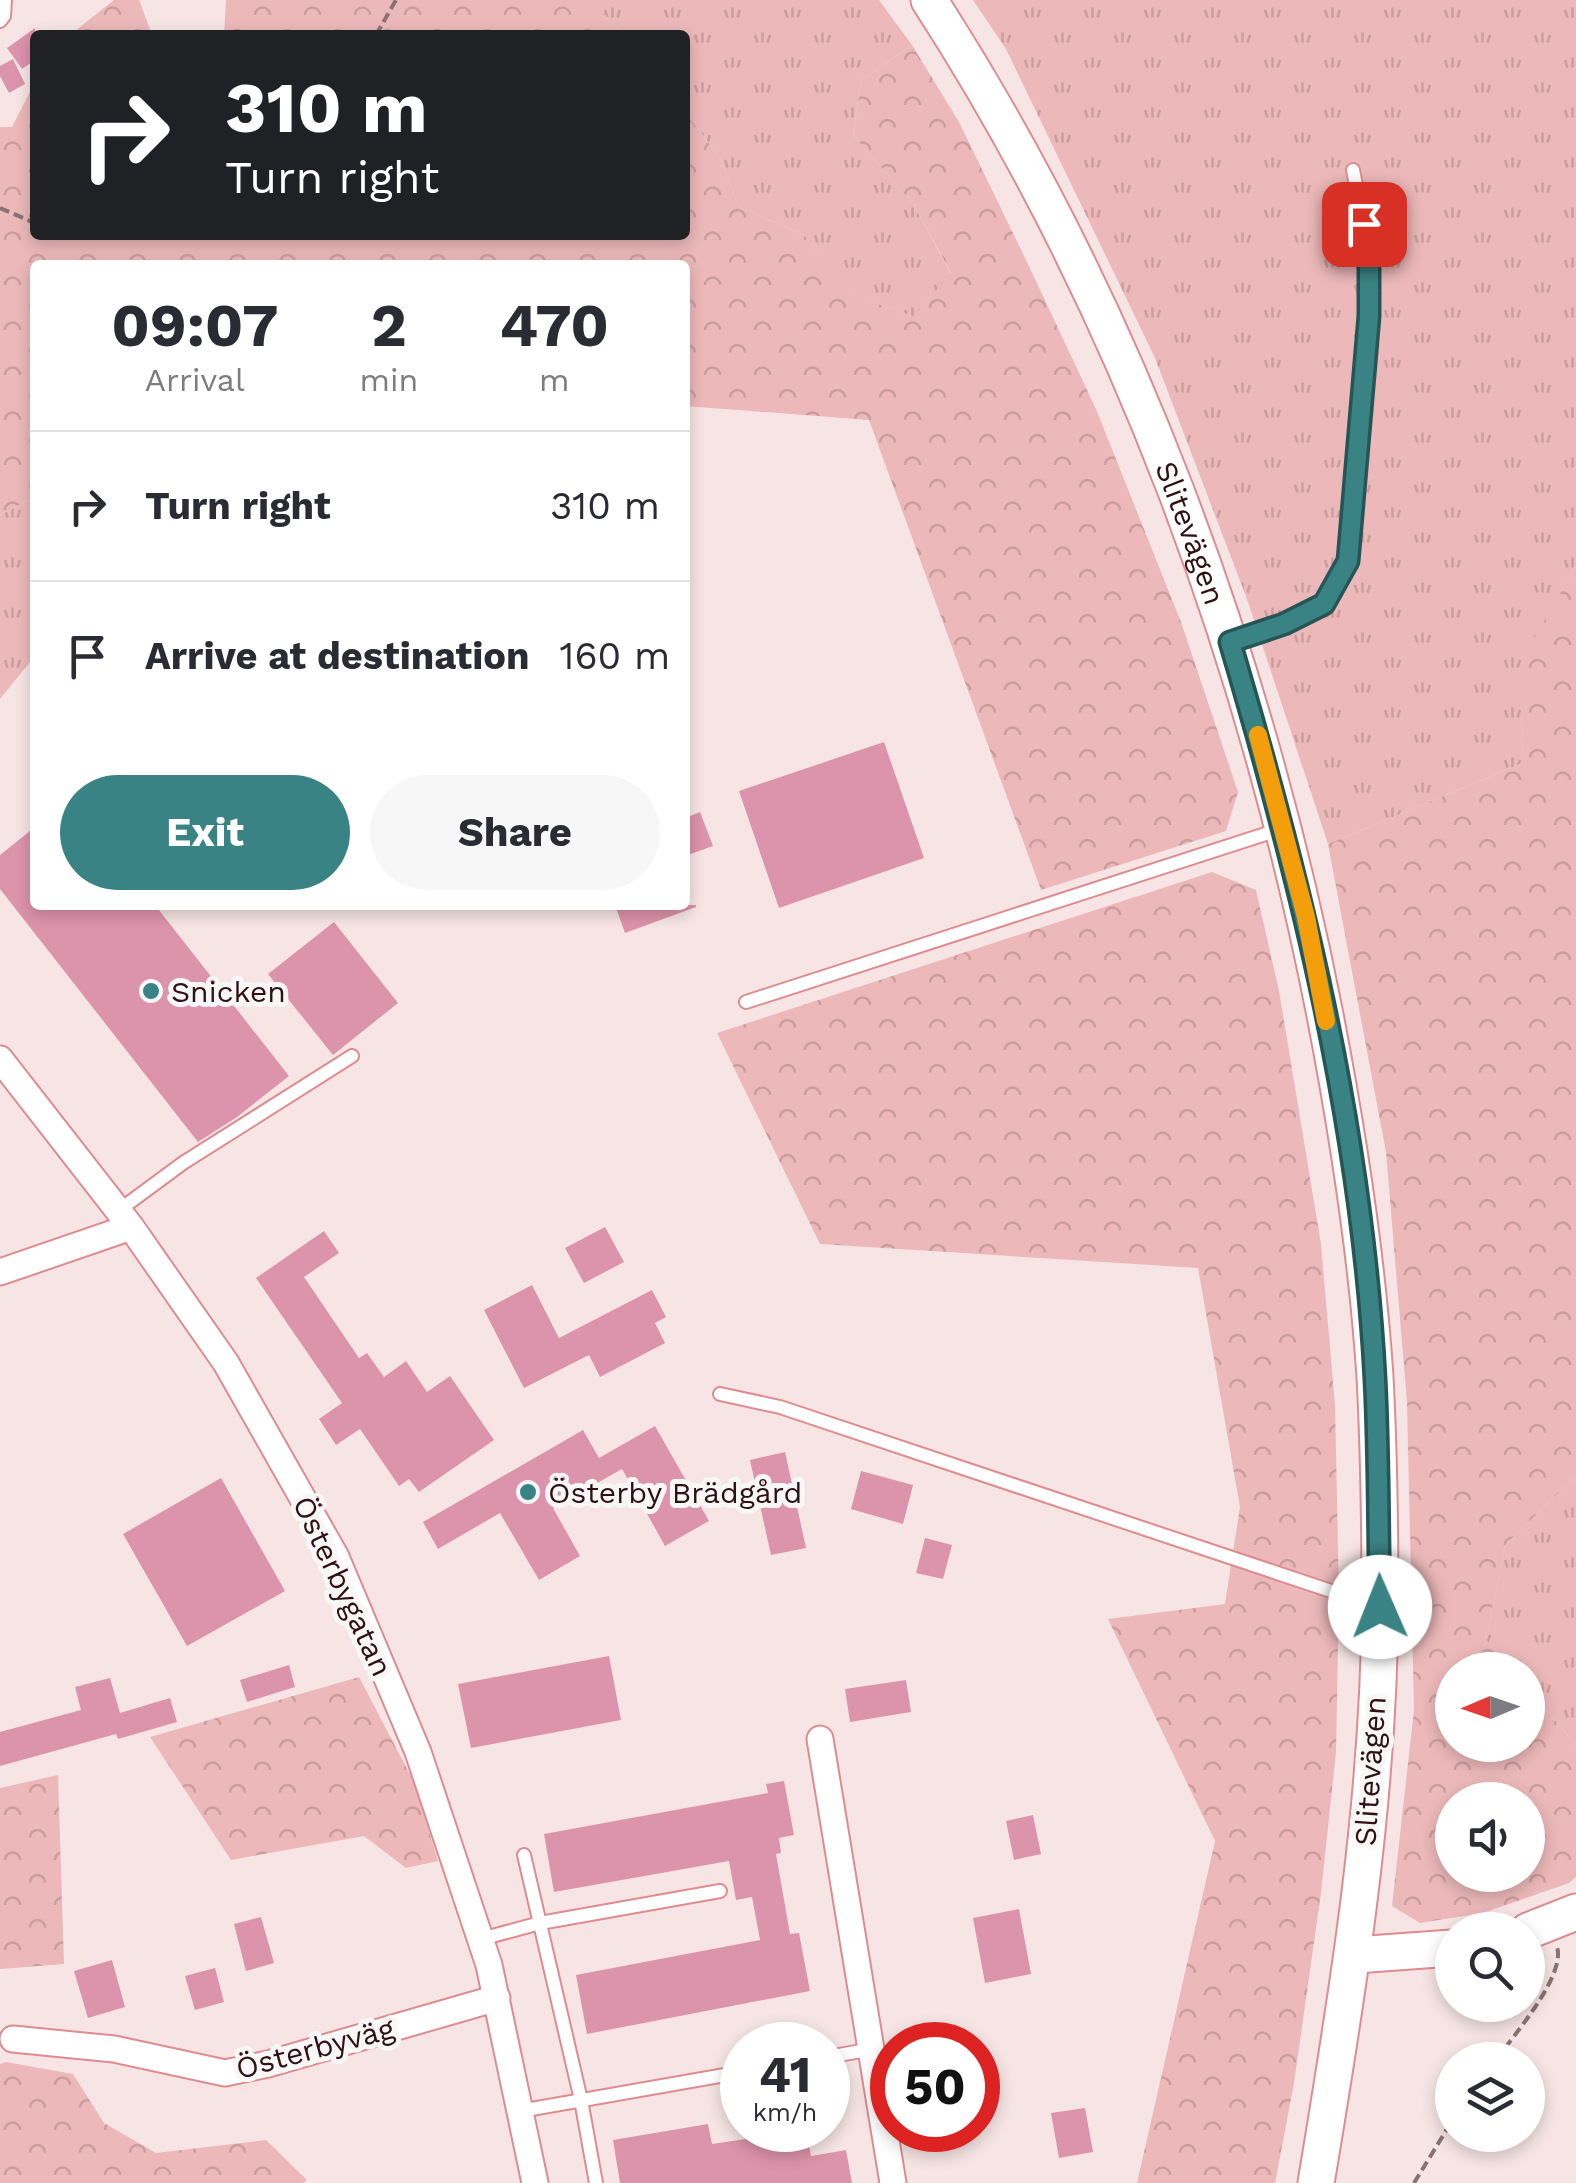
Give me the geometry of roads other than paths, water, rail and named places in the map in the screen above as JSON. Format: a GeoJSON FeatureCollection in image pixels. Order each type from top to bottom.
{"type":"FeatureCollection","features":[{"type":"Feature","properties":{"kind":"main road","name":"Slitevägen"},"geometry":{"type":"LineString","coordinates":[[929,0],[997,112],[1092,296],[1204,564],[1230,642],[1306,917],[1342,1103],[1375,1378],[1380,1607],[1374,1747],[1354,1954],[1316,2183]]}},
{"type":"Feature","properties":{"kind":"main road"},"geometry":{"type":"LineString","coordinates":[[1354,1954],[1435,1949]]}},
{"type":"Feature","properties":{"kind":"street","name":"Österbygatan"},"geometry":{"type":"LineString","coordinates":[[0,1059],[124,1219],[226,1364],[336,1557],[418,1752],[481,1939],[535,2183]]}},
{"type":"Feature","properties":{"kind":"street"},"geometry":{"type":"LineString","coordinates":[[0,1272],[124,1219]]}},
{"type":"Feature","properties":{"kind":"street"},"geometry":{"type":"LineString","coordinates":[[820,1739],[870,2038]]}},
{"type":"Feature","properties":{"kind":"street","name":"Österbyväg"},"geometry":{"type":"LineString","coordinates":[[13,2039],[114,2049],[225,2073],[496,1998]]}},
{"type":"Feature","properties":{"kind":"street"},"geometry":{"type":"LineString","coordinates":[[889,2152],[894,2183]]}},
{"type":"Feature","properties":{"kind":"lane"},"geometry":{"type":"LineString","coordinates":[[0,21],[4,0]]}},
{"type":"Feature","properties":{"kind":"lane"},"geometry":{"type":"LineString","coordinates":[[1230,642],[1284,624],[1324,604],[1348,561],[1369,316],[1369,251],[1353,170]]}},
{"type":"Feature","properties":{"kind":"lane"},"geometry":{"type":"LineString","coordinates":[[746,1002],[1283,828]]}},
{"type":"Feature","properties":{"kind":"lane"},"geometry":{"type":"LineString","coordinates":[[124,1219],[183,1163],[352,1056]]}},
{"type":"Feature","properties":{"kind":"lane"},"geometry":{"type":"LineString","coordinates":[[720,1394],[780,1406],[1380,1607]]}},
{"type":"Feature","properties":{"kind":"lane"},"geometry":{"type":"LineString","coordinates":[[524,1855],[581,2100],[596,2183]]}},
{"type":"Feature","properties":{"kind":"lane"},"geometry":{"type":"LineString","coordinates":[[481,1939],[540,1923],[720,1891]]}},
{"type":"Feature","properties":{"kind":"lane"},"geometry":{"type":"LineString","coordinates":[[520,2111],[720,2076]]}},
{"type":"Feature","properties":{"kind":"place","name":"Snicken"},"geometry":{"type":"Point","coordinates":[151,991]}},
{"type":"Feature","properties":{"kind":"place","name":"Österby Brädgård"},"geometry":{"type":"Point","coordinates":[528,1492]}}]}
